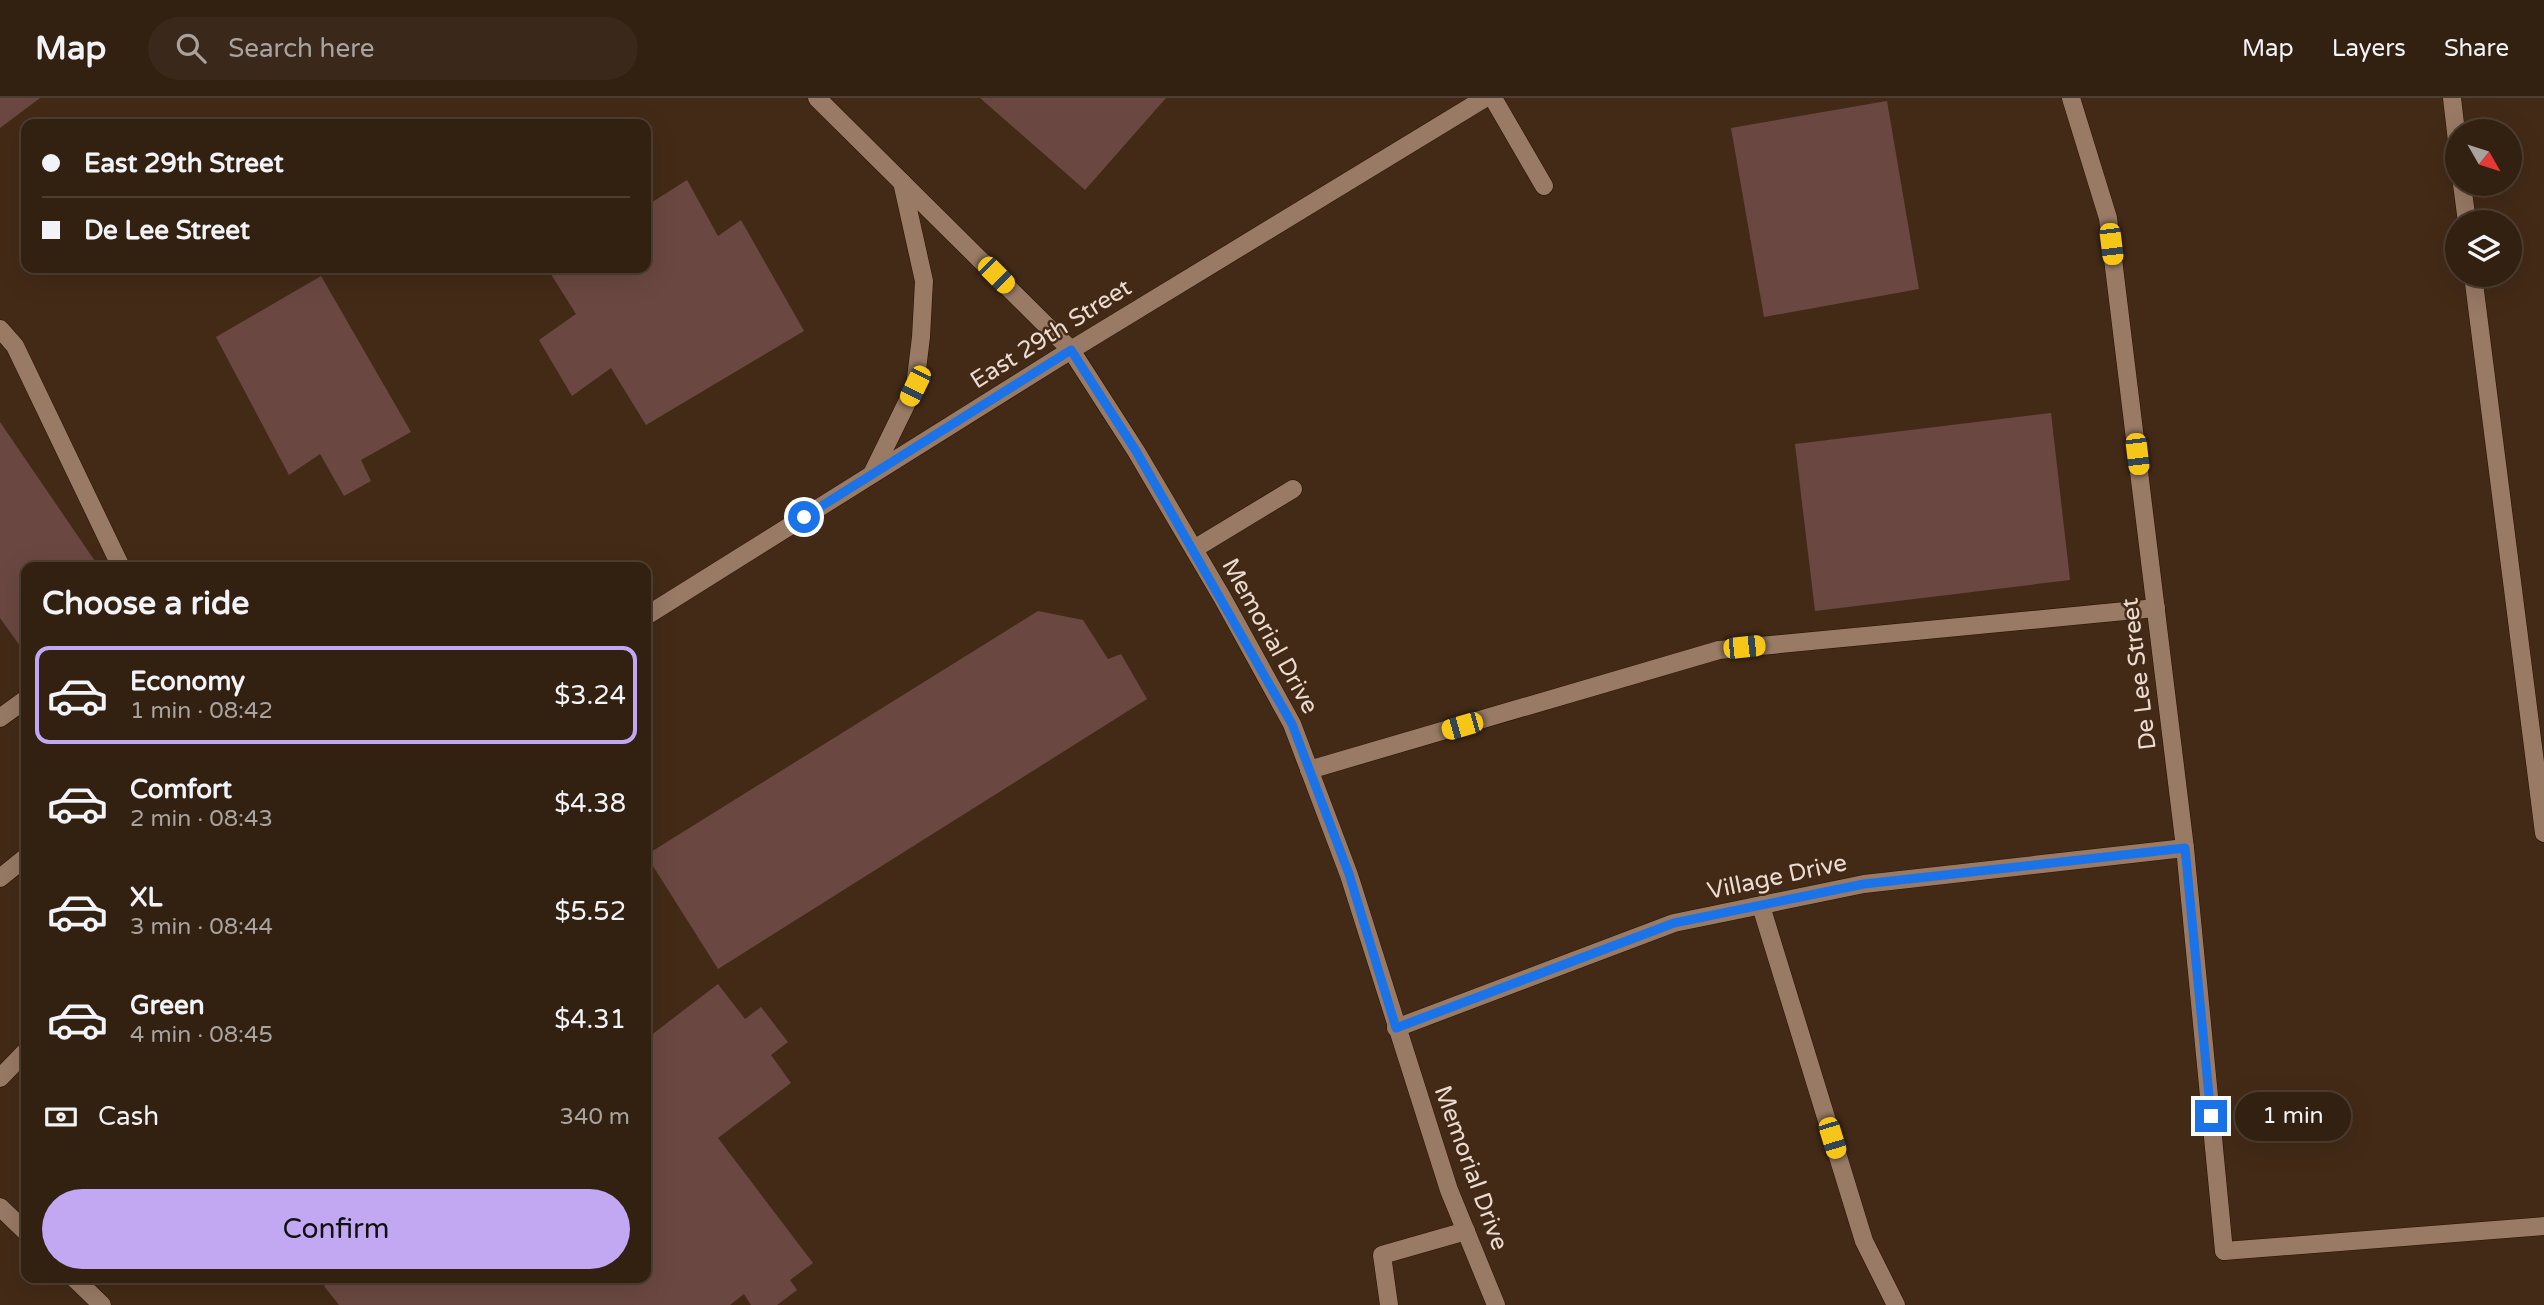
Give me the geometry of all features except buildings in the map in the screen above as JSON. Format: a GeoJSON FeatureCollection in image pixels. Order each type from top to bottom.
{"type":"FeatureCollection","features":[{"type":"Feature","properties":{"kind":"street","name":"Memorial Drive"},"geometry":{"type":"LineString","coordinates":[[817,98],[1071,350],[1194,549],[1292,724],[1349,874],[1449,1190],[1496,1305]]}},
{"type":"Feature","properties":{"kind":"street","name":"East 29th Street"},"geometry":{"type":"LineString","coordinates":[[651,613],[1071,350],[1485,98]]}},
{"type":"Feature","properties":{"kind":"street"},"geometry":{"type":"LineString","coordinates":[[1493,98],[1544,186]]}},
{"type":"Feature","properties":{"kind":"street","name":"De Lee Street"},"geometry":{"type":"LineString","coordinates":[[2071,98],[2108,218],[2185,848],[2224,1251],[2544,1226]]}},
{"type":"Feature","properties":{"kind":"street"},"geometry":{"type":"LineString","coordinates":[[2452,98],[2454,119]]}},
{"type":"Feature","properties":{"kind":"street"},"geometry":{"type":"LineString","coordinates":[[871,474],[915,386],[921,337],[924,281],[902,182]]}},
{"type":"Feature","properties":{"kind":"street"},"geometry":{"type":"LineString","coordinates":[[2475,287],[2544,833]]}},
{"type":"Feature","properties":{"kind":"street"},"geometry":{"type":"LineString","coordinates":[[0,329],[15,346],[119,562]]}},
{"type":"Feature","properties":{"kind":"street"},"geometry":{"type":"LineString","coordinates":[[1194,549],[1293,489]]}},
{"type":"Feature","properties":{"kind":"street"},"geometry":{"type":"LineString","coordinates":[[1309,770],[1719,650],[2156,608]]}},
{"type":"Feature","properties":{"kind":"street"},"geometry":{"type":"LineString","coordinates":[[2,712],[21,702]]}},
{"type":"Feature","properties":{"kind":"street","name":"Village Drive"},"geometry":{"type":"LineString","coordinates":[[1396,1028],[1674,923],[1864,884],[2185,848]]}},
{"type":"Feature","properties":{"kind":"street"},"geometry":{"type":"LineString","coordinates":[[0,878],[21,861]]}},
{"type":"Feature","properties":{"kind":"street"},"geometry":{"type":"LineString","coordinates":[[1761,905],[1864,1241],[1896,1305]]}},
{"type":"Feature","properties":{"kind":"street"},"geometry":{"type":"LineString","coordinates":[[0,1078],[21,1056]]}},
{"type":"Feature","properties":{"kind":"street"},"geometry":{"type":"LineString","coordinates":[[0,1207],[21,1227]]}},
{"type":"Feature","properties":{"kind":"street"},"geometry":{"type":"LineString","coordinates":[[1389,1305],[1382,1255],[1466,1231]]}},
{"type":"Feature","properties":{"kind":"street"},"geometry":{"type":"LineString","coordinates":[[79,1283],[102,1305]]}},
{"type":"Feature","properties":{"kind":"route"},"geometry":{"type":"LineString","coordinates":[[804,517],[1071,350],[1136,451],[1222,597],[1292,724],[1349,874],[1396,1028],[1674,923],[1864,884],[2185,848],[2211,1116]]}}]}
